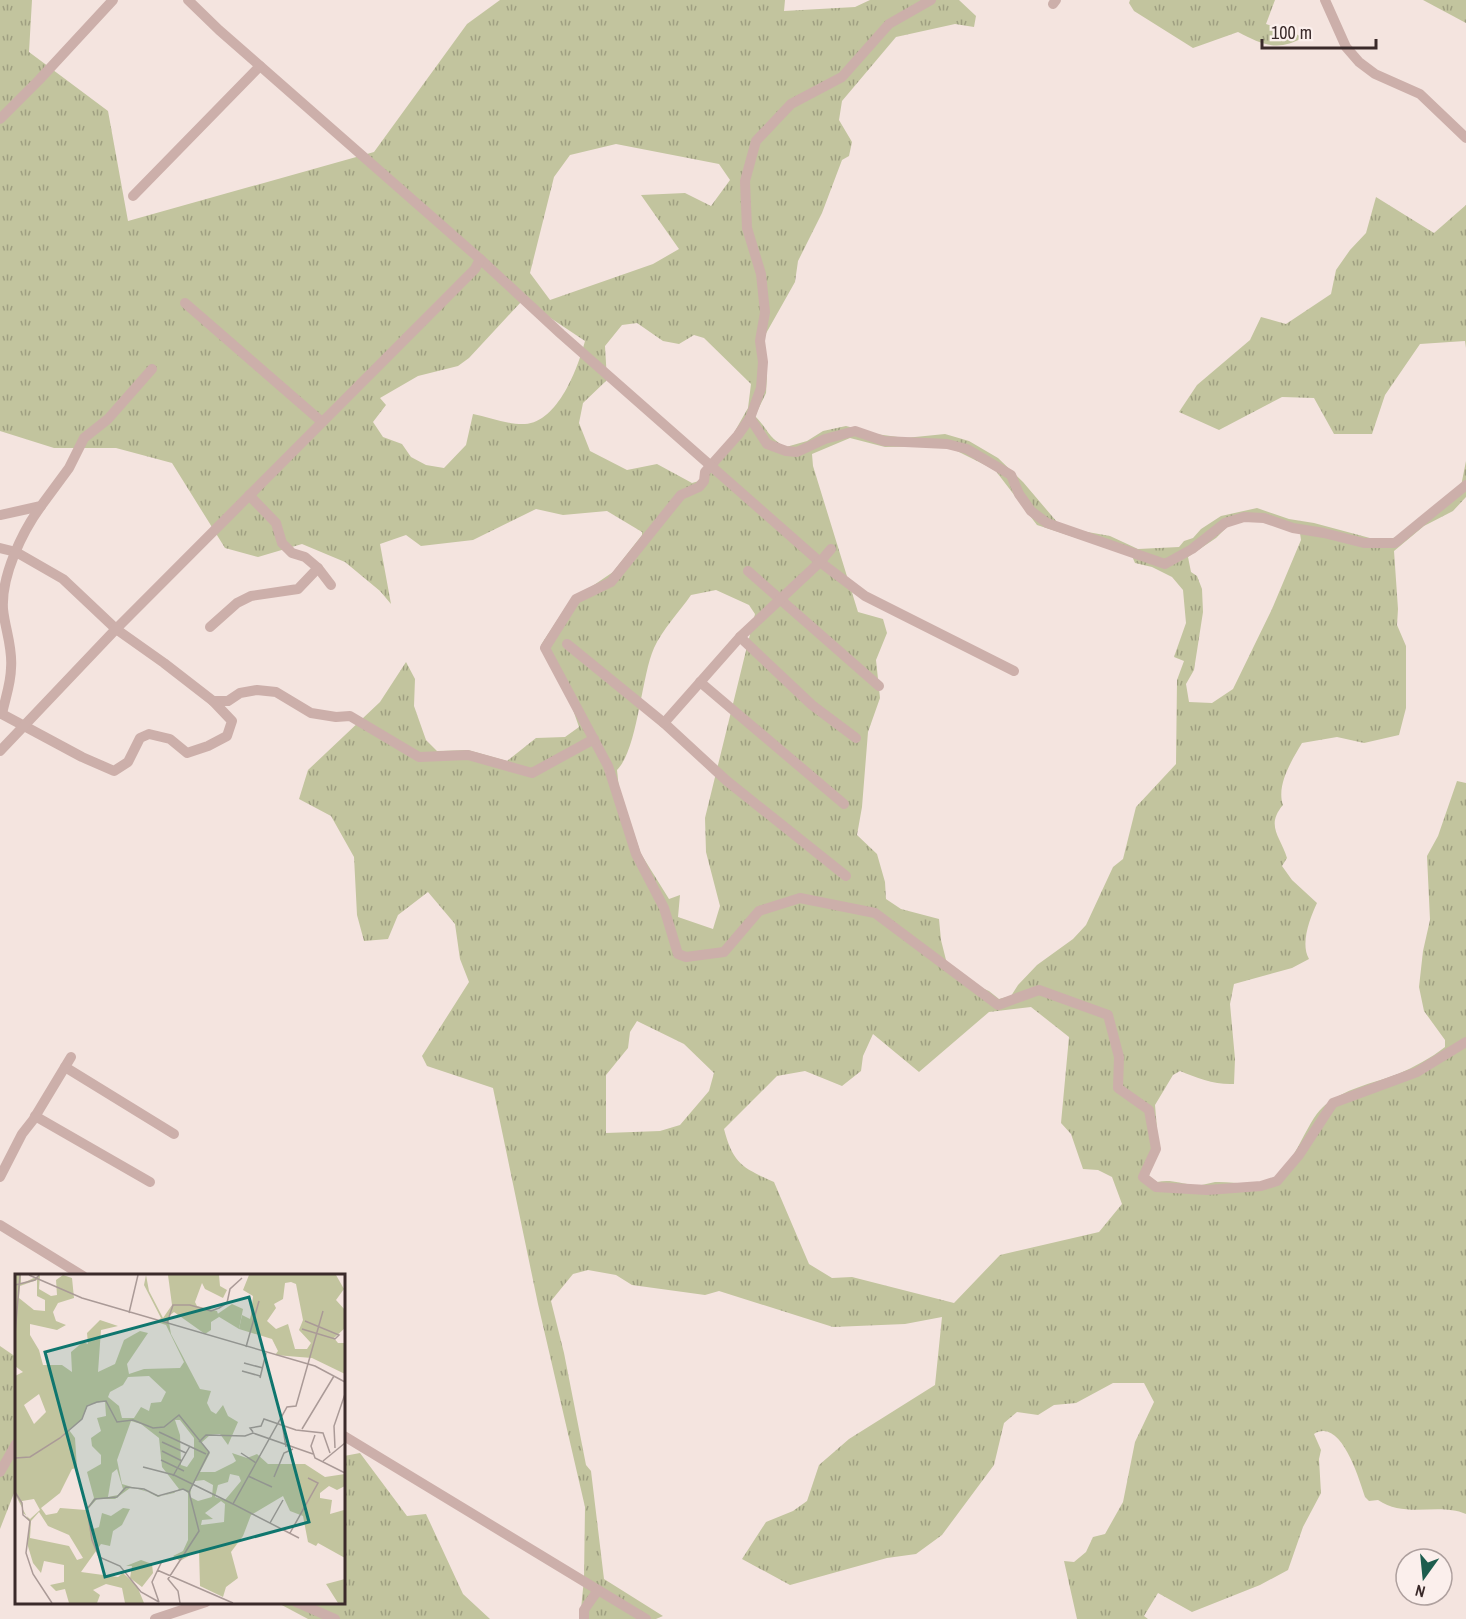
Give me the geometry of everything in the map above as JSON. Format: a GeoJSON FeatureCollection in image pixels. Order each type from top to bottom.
{"type":"FeatureCollection","features":[{"type":"Feature","properties":{"kind":"street"},"geometry":{"type":"LineString","coordinates":[[0,119],[113,0]]}},
{"type":"Feature","properties":{"kind":"street"},"geometry":{"type":"LineString","coordinates":[[188,0],[820,562],[865,596],[1014,671]]}},
{"type":"Feature","properties":{"kind":"street"},"geometry":{"type":"LineString","coordinates":[[931,0],[889,24],[842,77],[791,104],[756,141],[745,181],[747,228],[761,274],[765,312],[760,341],[764,362],[761,387],[750,418],[738,435],[710,465],[699,487],[681,495],[611,582],[576,599],[545,648],[608,766],[636,854],[664,908],[678,954],[686,957],[724,952],[759,911],[800,898],[875,913],[998,1005],[1039,990],[1108,1015],[1119,1058],[1118,1088],[1149,1110],[1156,1149],[1143,1177],[1156,1187],[1208,1190],[1261,1186],[1277,1181],[1299,1155],[1333,1103],[1417,1072],[1466,1042]]}},
{"type":"Feature","properties":{"kind":"street"},"geometry":{"type":"LineString","coordinates":[[1325,0],[1346,47],[1359,62],[1375,74],[1420,94],[1466,138]]}},
{"type":"Feature","properties":{"kind":"street"},"geometry":{"type":"LineString","coordinates":[[133,196],[261,66]]}},
{"type":"Feature","properties":{"kind":"street"},"geometry":{"type":"LineString","coordinates":[[0,751],[116,629],[475,269],[480,260]]}},
{"type":"Feature","properties":{"kind":"street"},"geometry":{"type":"LineString","coordinates":[[185,303],[322,422]]}},
{"type":"Feature","properties":{"kind":"street"},"geometry":{"type":"LineString","coordinates":[[0,548],[16,552],[63,579],[116,629],[213,700],[232,721],[227,736],[187,753],[170,739],[157,734],[149,734],[140,738],[128,762],[114,771],[82,757],[1,713],[12,669],[3,608],[6,581],[16,552],[29,522],[69,468],[84,438],[108,419],[152,369]]}},
{"type":"Feature","properties":{"kind":"street"},"geometry":{"type":"LineString","coordinates":[[750,418],[767,444],[786,451],[797,452],[825,439],[855,431],[885,441],[947,444],[967,449],[1011,475],[1019,494],[1031,511],[1047,523],[1166,564],[1192,549],[1224,523],[1244,517],[1264,518],[1293,528],[1364,543],[1395,543],[1466,485]]}},
{"type":"Feature","properties":{"kind":"street"},"geometry":{"type":"LineString","coordinates":[[249,495],[276,523],[282,543],[292,553],[305,557],[318,568],[331,585]]}},
{"type":"Feature","properties":{"kind":"street"},"geometry":{"type":"LineString","coordinates":[[0,514],[41,506]]}},
{"type":"Feature","properties":{"kind":"street"},"geometry":{"type":"LineString","coordinates":[[664,723],[740,637],[831,549]]}},
{"type":"Feature","properties":{"kind":"street"},"geometry":{"type":"LineString","coordinates":[[210,627],[237,603],[251,596],[298,589],[318,568]]}},
{"type":"Feature","properties":{"kind":"street"},"geometry":{"type":"LineString","coordinates":[[748,571],[879,686]]}},
{"type":"Feature","properties":{"kind":"street"},"geometry":{"type":"LineString","coordinates":[[740,637],[812,705],[856,738]]}},
{"type":"Feature","properties":{"kind":"street"},"geometry":{"type":"LineString","coordinates":[[567,644],[664,723],[727,781],[846,876]]}},
{"type":"Feature","properties":{"kind":"street"},"geometry":{"type":"LineString","coordinates":[[700,682],[844,804]]}},
{"type":"Feature","properties":{"kind":"street"},"geometry":{"type":"LineString","coordinates":[[213,700],[228,701],[240,693],[257,690],[276,692],[311,713],[336,717],[350,716],[419,757],[468,755],[532,773],[594,739]]}},
{"type":"Feature","properties":{"kind":"street"},"geometry":{"type":"LineString","coordinates":[[0,1177],[22,1134],[68,1062],[174,1134]]}},
{"type":"Feature","properties":{"kind":"street"},"geometry":{"type":"LineString","coordinates":[[35,1116],[150,1182]]}},
{"type":"Feature","properties":{"kind":"street"},"geometry":{"type":"LineString","coordinates":[[0,1225],[80,1274]]}},
{"type":"Feature","properties":{"kind":"street"},"geometry":{"type":"LineString","coordinates":[[345,1437],[646,1619]]}},
{"type":"Feature","properties":{"kind":"street"},"geometry":{"type":"LineString","coordinates":[[0,1472],[15,1446]]}},
{"type":"Feature","properties":{"kind":"street"},"geometry":{"type":"LineString","coordinates":[[584,1619],[584,1610],[598,1590]]}},
{"type":"Feature","properties":{"kind":"street"},"geometry":{"type":"LineString","coordinates":[[155,1619],[200,1604]]}},
{"type":"Feature","properties":{"kind":"street"},"geometry":{"type":"LineString","coordinates":[[300,1604],[334,1619]]}},
{"type":"Feature","properties":{"kind":"green space"},"geometry":{"type":"Polygon","coordinates":[[[0,0],[32,0],[29,52],[108,111],[128,221],[374,152],[467,24],[500,0],[785,0],[784,11],[855,7],[870,0],[959,0],[976,16],[974,27],[955,24],[896,37],[842,101],[839,120],[852,142],[849,156],[842,160],[822,213],[798,261],[795,282],[764,337],[766,393],[755,416],[775,440],[786,447],[807,441],[823,431],[846,426],[876,434],[905,438],[945,434],[969,441],[998,458],[1023,482],[1057,522],[1082,531],[1110,536],[1138,549],[1179,547],[1184,541],[1193,538],[1201,529],[1221,516],[1257,508],[1289,519],[1314,523],[1381,541],[1397,537],[1461,486],[1466,461],[1466,497],[1453,511],[1424,526],[1394,551],[1397,625],[1406,646],[1406,708],[1399,735],[1364,743],[1337,737],[1302,743],[1283,781],[1281,797],[1283,805],[1275,819],[1276,831],[1287,858],[1282,866],[1292,880],[1317,903],[1309,923],[1305,946],[1309,959],[1292,968],[1234,984],[1230,1004],[1235,1059],[1234,1084],[1213,1082],[1180,1071],[1173,1075],[1155,1105],[1158,1141],[1149,1176],[1157,1182],[1171,1181],[1196,1185],[1215,1182],[1257,1183],[1270,1180],[1285,1167],[1323,1107],[1349,1091],[1398,1074],[1428,1059],[1445,1047],[1445,1040],[1424,1011],[1419,987],[1423,951],[1430,920],[1427,856],[1438,836],[1457,781],[1466,783],[1466,1514],[1444,1509],[1400,1509],[1378,1500],[1369,1501],[1365,1497],[1347,1452],[1333,1434],[1324,1431],[1314,1434],[1321,1450],[1319,1459],[1321,1493],[1303,1527],[1288,1570],[1260,1585],[1192,1612],[1158,1593],[1144,1616],[1148,1619],[1077,1619],[1064,1561],[1074,1562],[1086,1552],[1093,1537],[1105,1534],[1123,1502],[1135,1442],[1154,1402],[1144,1383],[1113,1383],[1076,1403],[1054,1405],[1038,1415],[1017,1412],[1004,1423],[994,1465],[942,1535],[916,1554],[887,1558],[790,1585],[742,1559],[766,1522],[793,1511],[807,1501],[819,1465],[849,1439],[935,1385],[942,1317],[905,1324],[833,1327],[719,1291],[705,1295],[632,1285],[616,1275],[588,1270],[573,1274],[551,1301],[564,1353],[586,1465],[591,1471],[604,1579],[663,1616],[656,1619],[580,1619],[584,1579],[585,1507],[538,1304],[493,1088],[427,1066],[422,1056],[469,982],[460,959],[455,924],[428,892],[398,915],[388,939],[364,941],[357,915],[354,857],[331,816],[299,799],[308,770],[380,702],[406,662],[415,679],[414,706],[426,740],[437,751],[468,750],[507,761],[536,738],[565,737],[579,727],[571,704],[541,645],[569,602],[613,572],[642,532],[607,511],[563,515],[536,509],[473,540],[421,546],[406,535],[380,544],[391,604],[380,591],[345,562],[302,544],[258,557],[225,548],[172,463],[116,448],[54,448],[0,431],[0,0]],[[616,144],[570,155],[554,177],[530,273],[550,300],[653,264],[679,249],[641,195],[685,193],[711,206],[730,180],[719,164],[616,144]],[[521,302],[469,358],[458,366],[418,376],[380,398],[386,405],[373,422],[383,437],[402,444],[411,457],[426,465],[444,468],[466,445],[473,414],[525,424],[537,421],[547,414],[557,404],[572,379],[585,341],[528,303],[521,302]],[[637,323],[622,325],[605,346],[607,380],[583,403],[579,423],[590,451],[627,470],[657,464],[692,483],[699,481],[731,438],[748,408],[751,384],[704,338],[694,335],[679,344],[663,341],[637,323]],[[850,438],[812,454],[813,466],[858,612],[883,619],[887,633],[876,660],[880,698],[868,732],[862,807],[857,835],[877,854],[885,882],[886,899],[901,909],[939,919],[947,964],[999,999],[1011,996],[1037,965],[1073,939],[1086,925],[1113,867],[1123,859],[1136,807],[1176,764],[1177,680],[1184,661],[1174,657],[1186,623],[1183,590],[1172,577],[1152,567],[1135,563],[1132,556],[1037,525],[995,470],[947,446],[885,447],[850,438]],[[1255,520],[1230,524],[1216,538],[1188,557],[1191,572],[1197,576],[1202,589],[1203,612],[1194,670],[1186,684],[1189,702],[1212,703],[1233,689],[1272,609],[1301,540],[1300,533],[1255,520]],[[716,590],[691,595],[654,648],[635,730],[624,760],[617,770],[619,789],[641,854],[669,899],[680,895],[678,917],[713,929],[720,906],[706,852],[705,818],[755,614],[749,605],[716,590]],[[1031,1007],[989,1012],[919,1072],[873,1034],[863,1056],[861,1071],[842,1086],[805,1071],[777,1076],[724,1129],[731,1150],[741,1163],[754,1173],[774,1182],[809,1264],[832,1278],[852,1277],[954,1303],[1000,1255],[1099,1232],[1122,1204],[1112,1177],[1098,1170],[1083,1169],[1071,1134],[1061,1123],[1069,1037],[1031,1007]],[[637,1021],[630,1032],[628,1048],[606,1075],[606,1133],[660,1131],[680,1125],[709,1091],[714,1073],[684,1044],[637,1021]]]}},
{"type":"Feature","properties":{"kind":"green space"},"geometry":{"type":"Polygon","coordinates":[[[1130,0],[1275,0],[1266,24],[1304,37],[1295,42],[1271,45],[1238,32],[1193,48],[1134,11],[1129,3],[1130,0]]]}},
{"type":"Feature","properties":{"kind":"green space"},"geometry":{"type":"Polygon","coordinates":[[[1423,0],[1466,0],[1466,23],[1423,0]]]}},
{"type":"Feature","properties":{"kind":"green space"},"geometry":{"type":"Polygon","coordinates":[[[1376,197],[1434,233],[1466,205],[1466,348],[1465,341],[1420,344],[1385,395],[1372,434],[1334,434],[1314,398],[1282,397],[1219,430],[1179,412],[1197,385],[1250,340],[1261,317],[1286,324],[1331,294],[1336,270],[1366,233],[1376,197]]]}},
{"type":"Feature","properties":{"kind":"green space"},"geometry":{"type":"Polygon","coordinates":[[[0,1346],[15,1356],[15,1491],[0,1529],[0,1346]]]}},
{"type":"Feature","properties":{"kind":"green space"},"geometry":{"type":"Polygon","coordinates":[[[360,1453],[407,1516],[426,1514],[463,1594],[490,1619],[308,1619],[280,1604],[345,1604],[345,1456],[360,1453]]]}}]}
